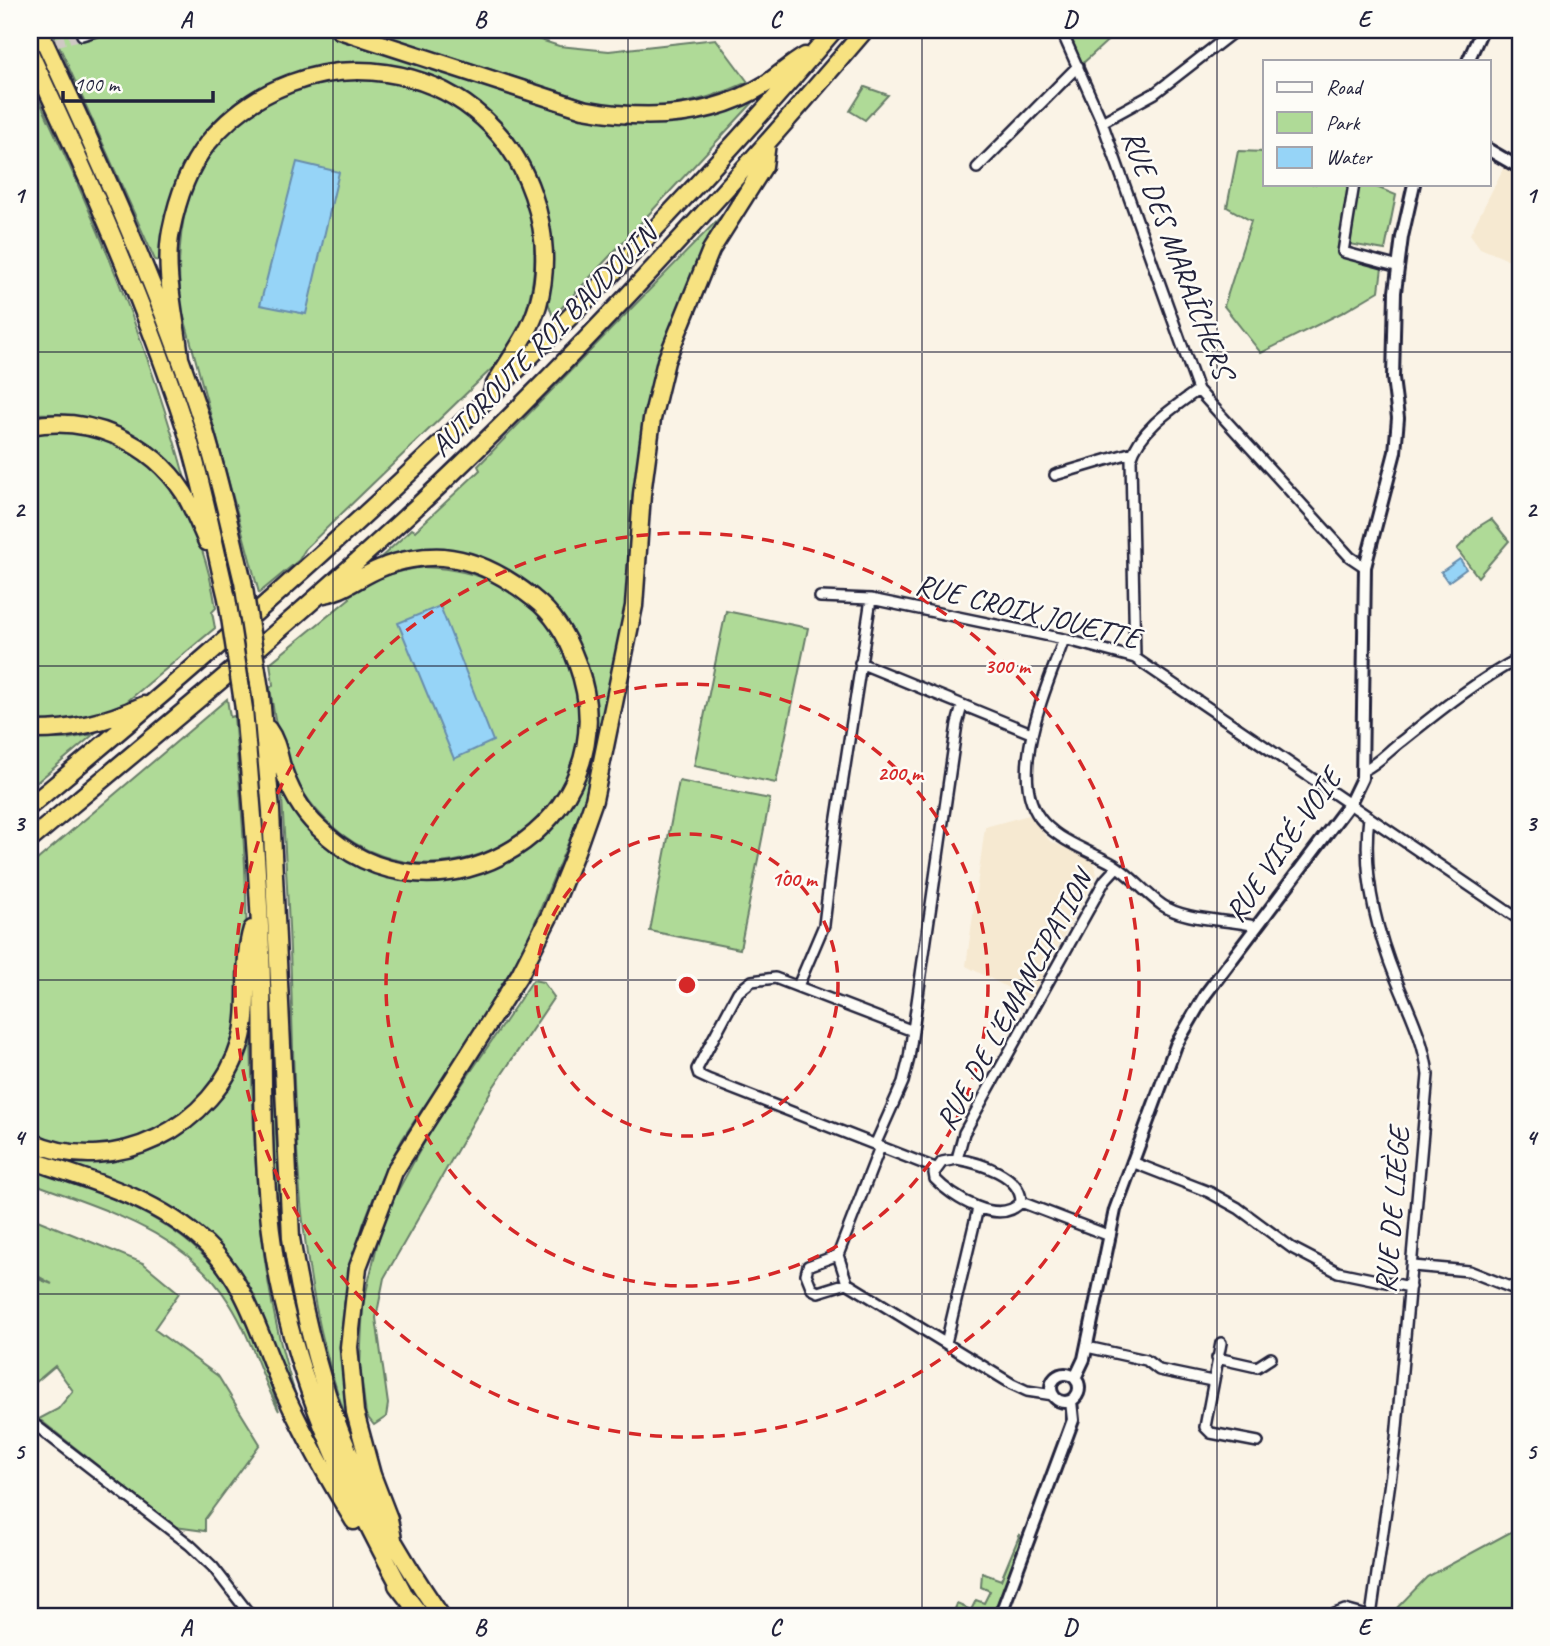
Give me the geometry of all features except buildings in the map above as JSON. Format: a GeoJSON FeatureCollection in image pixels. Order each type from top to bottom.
{"type":"FeatureCollection","features":[{"type":"Feature","properties":{"kind":"highway"},"geometry":{"type":"LineString","coordinates":[[39,30],[131,230],[180,358],[206,438],[243,582],[264,723],[279,968],[283,1121],[294,1261],[313,1352],[328,1406],[362,1486],[394,1544],[441,1616]]}},
{"type":"Feature","properties":{"kind":"highway"},"geometry":{"type":"LineString","coordinates":[[339,30],[583,109],[625,117],[661,117],[693,113],[729,101],[765,84],[817,50]]}},
{"type":"Feature","properties":{"kind":"highway"},"geometry":{"type":"LineString","coordinates":[[30,806],[162,697],[306,572],[482,408],[700,184],[834,30]]}},
{"type":"Feature","properties":{"kind":"highway","name":"AUTOROUTE ROI BAUDOUIN"},"geometry":{"type":"LineString","coordinates":[[30,840],[319,595],[461,464],[671,250],[865,30]]}},
{"type":"Feature","properties":{"kind":"highway"},"geometry":{"type":"LineString","coordinates":[[30,53],[113,234],[158,348],[186,429],[221,573],[244,709],[259,907],[267,1180],[282,1298],[316,1416],[341,1476],[403,1592]]}},
{"type":"Feature","properties":{"kind":"highway"},"geometry":{"type":"LineString","coordinates":[[180,358],[169,272],[170,234],[189,174],[206,145],[225,124],[254,101],[288,82],[325,73],[354,70],[389,72],[418,79],[477,113],[507,144],[527,176],[539,213],[544,277],[538,306],[526,337],[482,408]]}},
{"type":"Feature","properties":{"kind":"highway"},"geometry":{"type":"LineString","coordinates":[[394,1544],[389,1519],[362,1445],[352,1391],[349,1348],[358,1267],[394,1172],[520,974],[550,915],[576,850],[594,800],[634,606],[642,494],[652,419],[666,362],[711,250],[764,166],[767,143]]}},
{"type":"Feature","properties":{"kind":"highway"},"geometry":{"type":"LineString","coordinates":[[30,426],[87,425],[130,441],[153,458],[185,495],[221,573]]}},
{"type":"Feature","properties":{"kind":"highway"},"geometry":{"type":"LineString","coordinates":[[264,723],[275,739],[297,800],[317,826],[342,847],[369,862],[399,871],[433,875],[469,870],[504,856],[532,837],[554,814],[570,790],[583,756],[587,731],[583,680],[571,646],[541,603],[516,584],[472,563],[442,557],[398,562],[380,568],[338,593],[319,595]]}},
{"type":"Feature","properties":{"kind":"highway"},"geometry":{"type":"LineString","coordinates":[[30,730],[69,730],[111,719],[162,697]]}},
{"type":"Feature","properties":{"kind":"highway"},"geometry":{"type":"LineString","coordinates":[[30,1141],[51,1149],[105,1153],[167,1135],[203,1105],[220,1087],[242,1039],[250,934],[259,907]]}},
{"type":"Feature","properties":{"kind":"highway"},"geometry":{"type":"LineString","coordinates":[[30,1160],[118,1189],[154,1207],[208,1246],[247,1300],[285,1395],[341,1499],[379,1563],[421,1616]]}},
{"type":"Feature","properties":{"kind":"street"},"geometry":{"type":"LineString","coordinates":[[82,35],[99,30]]}},
{"type":"Feature","properties":{"kind":"street","name":"RUE DES MARAÎCHERS"},"geometry":{"type":"LineString","coordinates":[[1061,30],[1102,122],[1198,390],[1350,557],[1365,567]]}},
{"type":"Feature","properties":{"kind":"street"},"geometry":{"type":"LineString","coordinates":[[1102,122],[1154,93],[1236,30]]}},
{"type":"Feature","properties":{"kind":"street"},"geometry":{"type":"LineString","coordinates":[[1468,60],[1482,30]]}},
{"type":"Feature","properties":{"kind":"street"},"geometry":{"type":"LineString","coordinates":[[977,168],[1078,66]]}},
{"type":"Feature","properties":{"kind":"street"},"geometry":{"type":"LineString","coordinates":[[1490,151],[1520,169]]}},
{"type":"Feature","properties":{"kind":"street"},"geometry":{"type":"LineString","coordinates":[[1354,186],[1343,252],[1399,267]]}},
{"type":"Feature","properties":{"kind":"street","name":"RUE VISÉ-VOIE"},"geometry":{"type":"LineString","coordinates":[[1000,1616],[1073,1420],[1071,1401],[1079,1390],[1075,1378],[1082,1368],[1087,1348],[1110,1236],[1132,1162],[1176,1045],[1205,995],[1350,803],[1364,770],[1365,567],[1397,432],[1394,326],[1399,267],[1414,186]]}},
{"type":"Feature","properties":{"kind":"street"},"geometry":{"type":"LineString","coordinates":[[1055,475],[1133,452],[1169,411],[1198,390]]}},
{"type":"Feature","properties":{"kind":"street"},"geometry":{"type":"LineString","coordinates":[[1133,452],[1135,658]]}},
{"type":"Feature","properties":{"kind":"street","name":"RUE CROIX JOUETTE"},"geometry":{"type":"LineString","coordinates":[[820,597],[871,599],[1064,639],[1135,658],[1520,920]]}},
{"type":"Feature","properties":{"kind":"street"},"geometry":{"type":"LineString","coordinates":[[799,986],[824,925],[835,831],[871,599]]}},
{"type":"Feature","properties":{"kind":"street"},"geometry":{"type":"LineString","coordinates":[[1064,639],[1031,733],[1028,767],[1031,796],[1043,822],[1069,843],[1117,867],[1164,907],[1188,917],[1222,918],[1255,926]]}},
{"type":"Feature","properties":{"kind":"street"},"geometry":{"type":"LineString","coordinates":[[1364,770],[1377,764],[1400,742],[1520,658]]}},
{"type":"Feature","properties":{"kind":"street"},"geometry":{"type":"LineString","coordinates":[[860,663],[1031,733]]}},
{"type":"Feature","properties":{"kind":"street"},"geometry":{"type":"LineString","coordinates":[[962,706],[957,724],[906,1072],[838,1255],[847,1283],[1012,1384],[1027,1391],[1053,1395],[1061,1402],[1071,1401]]}},
{"type":"Feature","properties":{"kind":"street","name":"RUE DE LIÈGE"},"geometry":{"type":"LineString","coordinates":[[1330,1616],[1345,1610],[1369,1616],[1396,1439],[1428,1075],[1422,1041],[1374,914],[1368,863],[1369,817]]}},
{"type":"Feature","properties":{"kind":"street","name":"RUE DE L'EMANCIPATION"},"geometry":{"type":"LineString","coordinates":[[957,1159],[970,1122],[1105,880],[1117,867]]}},
{"type":"Feature","properties":{"kind":"street"},"geometry":{"type":"LineString","coordinates":[[913,1031],[799,986],[769,977],[743,986],[697,1069],[699,1075],[935,1168]]}},
{"type":"Feature","properties":{"kind":"street"},"geometry":{"type":"LineString","coordinates":[[935,1168],[946,1160],[957,1159],[1000,1175],[1018,1189],[1021,1202]]}},
{"type":"Feature","properties":{"kind":"street"},"geometry":{"type":"LineString","coordinates":[[1132,1162],[1209,1192],[1238,1208],[1292,1248],[1338,1272],[1410,1287]]}},
{"type":"Feature","properties":{"kind":"street"},"geometry":{"type":"LineString","coordinates":[[935,1168],[935,1179],[941,1185],[978,1208],[1014,1209],[1021,1202]]}},
{"type":"Feature","properties":{"kind":"street"},"geometry":{"type":"LineString","coordinates":[[1021,1202],[1110,1236]]}},
{"type":"Feature","properties":{"kind":"street"},"geometry":{"type":"LineString","coordinates":[[946,1343],[978,1208]]}},
{"type":"Feature","properties":{"kind":"street"},"geometry":{"type":"LineString","coordinates":[[838,1255],[808,1266],[806,1274],[812,1289],[818,1292],[847,1283]]}},
{"type":"Feature","properties":{"kind":"street"},"geometry":{"type":"LineString","coordinates":[[1413,1266],[1469,1271],[1520,1291]]}},
{"type":"Feature","properties":{"kind":"street"},"geometry":{"type":"LineString","coordinates":[[1221,1343],[1204,1419],[1207,1431],[1258,1442]]}},
{"type":"Feature","properties":{"kind":"street"},"geometry":{"type":"LineString","coordinates":[[1087,1348],[1146,1360],[1159,1370],[1212,1381]]}},
{"type":"Feature","properties":{"kind":"street"},"geometry":{"type":"LineString","coordinates":[[1217,1358],[1256,1367],[1271,1358]]}},
{"type":"Feature","properties":{"kind":"street"},"geometry":{"type":"LineString","coordinates":[[1053,1395],[1052,1383],[1058,1376],[1067,1374],[1075,1378]]}},
{"type":"Feature","properties":{"kind":"street"},"geometry":{"type":"LineString","coordinates":[[30,1421],[190,1545],[251,1616]]}},
{"type":"Feature","properties":{"kind":"shaded area"},"geometry":{"type":"Polygon","coordinates":[[[1504,167],[1520,176],[1520,265],[1480,248],[1470,234],[1504,167]]]}},
{"type":"Feature","properties":{"kind":"shaded area"},"geometry":{"type":"Polygon","coordinates":[[[1029,815],[1050,841],[1093,860],[1097,874],[1030,999],[966,966],[985,827],[1029,815]]]}},
{"type":"Feature","properties":{"kind":"green space"},"geometry":{"type":"Polygon","coordinates":[[[30,30],[125,232],[168,344],[196,427],[236,588],[231,593],[222,551],[68,121],[30,39],[30,30]]]}},
{"type":"Feature","properties":{"kind":"green space"},"geometry":{"type":"Polygon","coordinates":[[[52,30],[79,30],[83,40],[116,30],[325,30],[569,109],[625,121],[760,95],[553,317],[547,299],[550,250],[543,200],[530,170],[511,139],[480,107],[451,87],[420,74],[385,66],[286,80],[203,143],[160,261],[155,260],[52,30]]]}},
{"type":"Feature","properties":{"kind":"green space"},"geometry":{"type":"Polygon","coordinates":[[[368,30],[510,30],[559,46],[609,51],[716,39],[748,82],[691,102],[653,106],[613,105],[592,102],[368,30]]]}},
{"type":"Feature","properties":{"kind":"green space"},"geometry":{"type":"Polygon","coordinates":[[[1078,30],[1114,30],[1115,34],[1082,64],[1070,35],[1078,30]]]}},
{"type":"Feature","properties":{"kind":"green space"},"geometry":{"type":"Polygon","coordinates":[[[338,79],[366,79],[411,87],[451,105],[484,131],[509,162],[525,197],[534,236],[533,276],[524,316],[506,355],[306,548],[299,560],[259,593],[181,306],[179,263],[183,223],[192,188],[208,156],[230,129],[259,107],[295,90],[338,79]]]}},
{"type":"Feature","properties":{"kind":"green space"},"geometry":{"type":"Polygon","coordinates":[[[30,81],[118,280],[155,382],[187,486],[153,451],[119,428],[79,416],[30,414],[30,81]]]}},
{"type":"Feature","properties":{"kind":"green space"},"geometry":{"type":"Polygon","coordinates":[[[865,87],[888,95],[865,120],[850,111],[865,87]]]}},
{"type":"Feature","properties":{"kind":"green space"},"geometry":{"type":"Polygon","coordinates":[[[1238,151],[1263,152],[1263,186],[1374,186],[1396,195],[1385,250],[1350,244],[1343,252],[1343,257],[1382,268],[1379,291],[1261,353],[1224,306],[1251,221],[1227,207],[1238,151]]]}},
{"type":"Feature","properties":{"kind":"green space"},"geometry":{"type":"Polygon","coordinates":[[[734,203],[655,392],[630,604],[610,705],[584,805],[525,946],[482,1020],[403,1138],[381,1179],[363,1225],[344,1304],[345,1391],[351,1432],[332,1375],[308,1264],[297,1152],[281,782],[302,818],[330,847],[365,868],[405,879],[455,879],[499,866],[537,842],[566,810],[586,771],[594,727],[590,681],[572,634],[558,614],[541,594],[521,578],[495,566],[420,556],[378,560],[412,529],[415,531],[480,470],[478,466],[734,203]]]}},
{"type":"Feature","properties":{"kind":"green space"},"geometry":{"type":"Polygon","coordinates":[[[30,429],[73,429],[105,436],[132,450],[155,469],[174,492],[189,519],[210,578],[216,608],[212,612],[215,628],[124,704],[108,713],[47,723],[30,721],[30,429]]]}},
{"type":"Feature","properties":{"kind":"green space"},"geometry":{"type":"Polygon","coordinates":[[[1491,519],[1509,541],[1478,577],[1457,549],[1478,527],[1491,519]]]}},
{"type":"Feature","properties":{"kind":"green space"},"geometry":{"type":"Polygon","coordinates":[[[423,567],[464,572],[484,578],[519,596],[534,609],[559,643],[580,709],[571,767],[541,815],[495,848],[440,863],[382,856],[329,823],[286,761],[278,735],[270,688],[273,685],[270,663],[350,598],[348,594],[384,576],[423,567]]]}},
{"type":"Feature","properties":{"kind":"green space"},"geometry":{"type":"Polygon","coordinates":[[[726,611],[808,628],[776,783],[694,766],[726,611]]]}},
{"type":"Feature","properties":{"kind":"green space"},"geometry":{"type":"Polygon","coordinates":[[[227,699],[230,717],[234,716],[241,798],[246,946],[243,993],[235,1035],[223,1070],[212,1087],[180,1117],[147,1136],[115,1145],[83,1146],[34,1136],[30,1133],[30,866],[227,699]]]}},
{"type":"Feature","properties":{"kind":"green space"},"geometry":{"type":"Polygon","coordinates":[[[254,701],[268,876],[278,1175],[284,1238],[294,1299],[317,1384],[348,1465],[388,1542],[435,1616],[429,1616],[389,1556],[354,1492],[313,1392],[291,1311],[277,1219],[270,1125],[264,915],[249,705],[254,701]]]}},
{"type":"Feature","properties":{"kind":"green space"},"geometry":{"type":"Polygon","coordinates":[[[94,734],[30,788],[30,739],[67,739],[94,734]]]}},
{"type":"Feature","properties":{"kind":"green space"},"geometry":{"type":"Polygon","coordinates":[[[679,781],[770,799],[740,949],[650,931],[679,781]]]}},
{"type":"Feature","properties":{"kind":"green space"},"geometry":{"type":"Polygon","coordinates":[[[533,980],[543,982],[554,997],[492,1089],[384,1278],[376,1318],[388,1404],[386,1417],[374,1425],[366,1415],[360,1366],[363,1305],[384,1216],[431,1130],[533,980]]]}},
{"type":"Feature","properties":{"kind":"green space"},"geometry":{"type":"Polygon","coordinates":[[[251,1033],[257,1179],[267,1275],[288,1370],[303,1416],[210,1242],[30,1154],[30,1149],[69,1158],[104,1160],[138,1155],[168,1143],[194,1125],[217,1100],[236,1069],[251,1033]]]}},
{"type":"Feature","properties":{"kind":"green space"},"geometry":{"type":"Polygon","coordinates":[[[30,1167],[137,1210],[186,1240],[207,1259],[226,1282],[244,1312],[279,1411],[237,1317],[212,1279],[190,1258],[142,1226],[30,1182],[30,1167]]]}},
{"type":"Feature","properties":{"kind":"green space"},"geometry":{"type":"Polygon","coordinates":[[[30,1217],[143,1263],[179,1293],[154,1329],[218,1376],[260,1444],[205,1519],[205,1531],[175,1527],[39,1419],[58,1409],[73,1391],[55,1366],[36,1382],[30,1380],[30,1276],[52,1284],[30,1272],[30,1217]]]}},
{"type":"Feature","properties":{"kind":"green space"},"geometry":{"type":"Polygon","coordinates":[[[1520,1527],[1520,1616],[1389,1616],[1427,1577],[1520,1527]]]}},
{"type":"Feature","properties":{"kind":"green space"},"geometry":{"type":"Polygon","coordinates":[[[1020,1534],[1019,1551],[992,1616],[952,1616],[957,1604],[971,1610],[976,1600],[984,1603],[990,1591],[981,1587],[982,1573],[1001,1580],[1020,1534]]]}},
{"type":"Feature","properties":{"kind":"water"},"geometry":{"type":"Polygon","coordinates":[[[297,162],[339,172],[306,314],[260,305],[297,162]]]}},
{"type":"Feature","properties":{"kind":"water"},"geometry":{"type":"Polygon","coordinates":[[[1460,559],[1466,569],[1448,582],[1441,572],[1460,559]]]}},
{"type":"Feature","properties":{"kind":"water"},"geometry":{"type":"Polygon","coordinates":[[[440,606],[493,741],[454,759],[398,623],[440,606]]]}},
{"type":"Feature","properties":{"kind":"tunnel"},"geometry":{"type":"LineString","coordinates":[[30,49],[82,35]]}}]}
